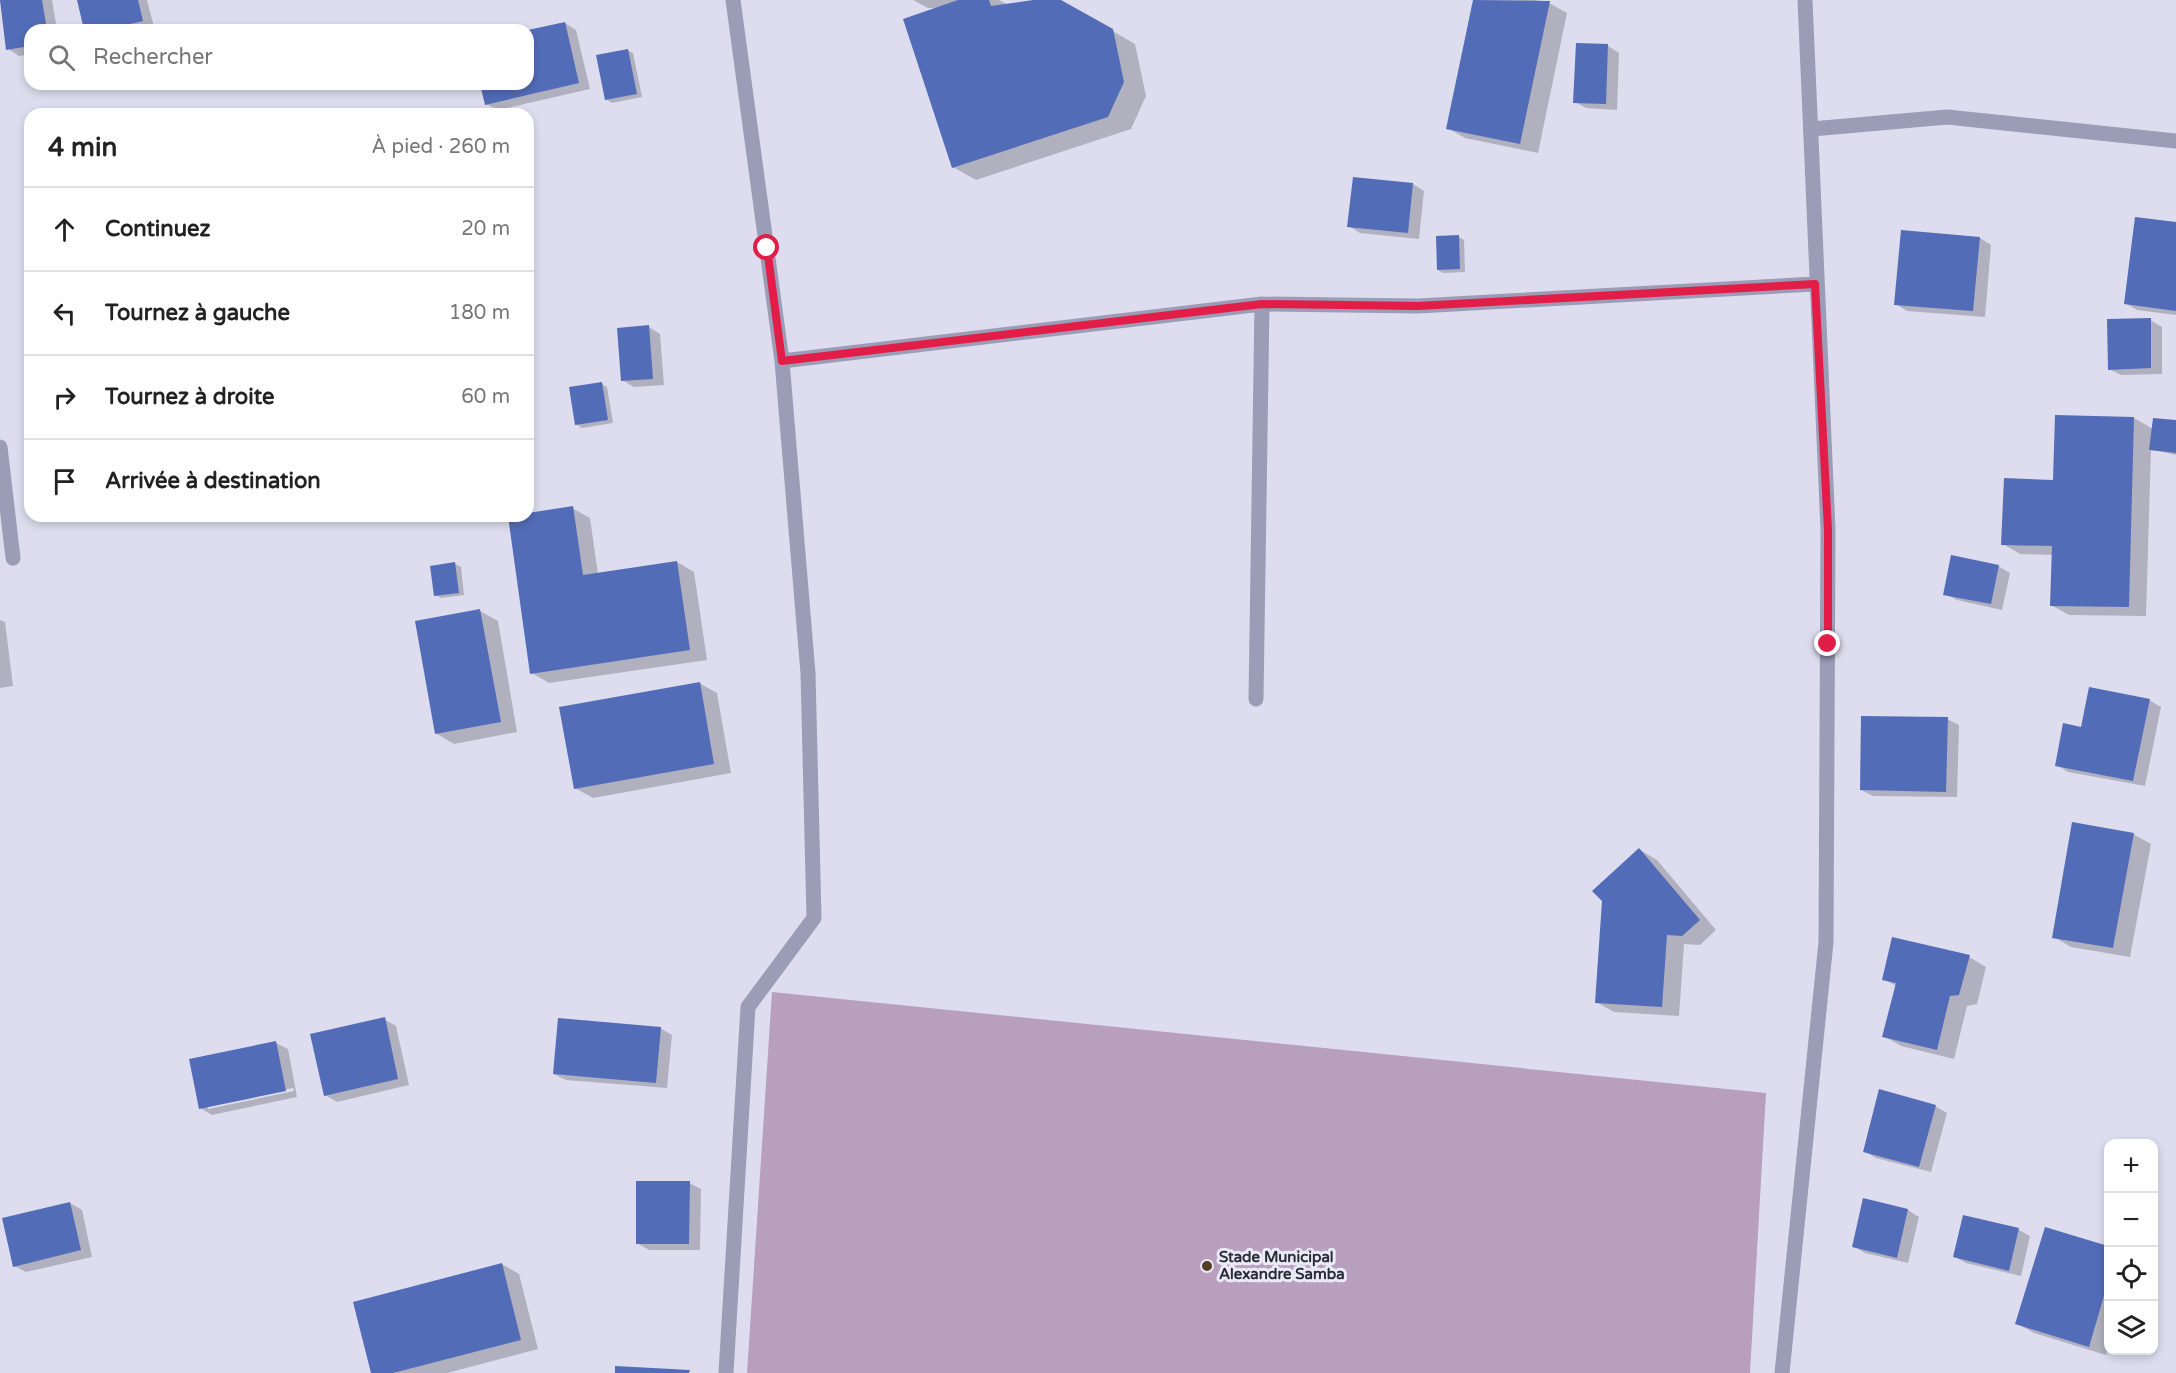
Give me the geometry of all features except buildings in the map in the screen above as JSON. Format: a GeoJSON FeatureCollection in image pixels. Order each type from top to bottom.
{"type":"FeatureCollection","features":[{"type":"Feature","properties":{"kind":"street"},"geometry":{"type":"LineString","coordinates":[[726,1373],[748,1007],[814,918],[808,673],[782,361],[733,0]]}},
{"type":"Feature","properties":{"kind":"street"},"geometry":{"type":"LineString","coordinates":[[1782,1373],[1826,942],[1828,530],[1815,284],[1812,129],[1805,0]]}},
{"type":"Feature","properties":{"kind":"street"},"geometry":{"type":"LineString","coordinates":[[1812,129],[1947,117],[2176,141]]}},
{"type":"Feature","properties":{"kind":"street"},"geometry":{"type":"LineString","coordinates":[[782,361],[1262,304],[1418,306],[1815,284]]}},
{"type":"Feature","properties":{"kind":"street"},"geometry":{"type":"LineString","coordinates":[[1256,699],[1262,304]]}},
{"type":"Feature","properties":{"kind":"street"},"geometry":{"type":"LineString","coordinates":[[0,447],[13,558]]}},
{"type":"Feature","properties":{"kind":"shaded area"},"geometry":{"type":"Polygon","coordinates":[[[772,992],[1766,1093],[1750,1373],[747,1373],[772,992]]]}},
{"type":"Feature","properties":{"kind":"place","name":"Stade Municipal Alexandre Samba"},"geometry":{"type":"Point","coordinates":[1207,1266]}},
{"type":"Feature","properties":{"kind":"route"},"geometry":{"type":"LineString","coordinates":[[767,248],[782,361],[1262,304],[1418,306],[1815,284],[1828,530],[1828,644]]}}]}
